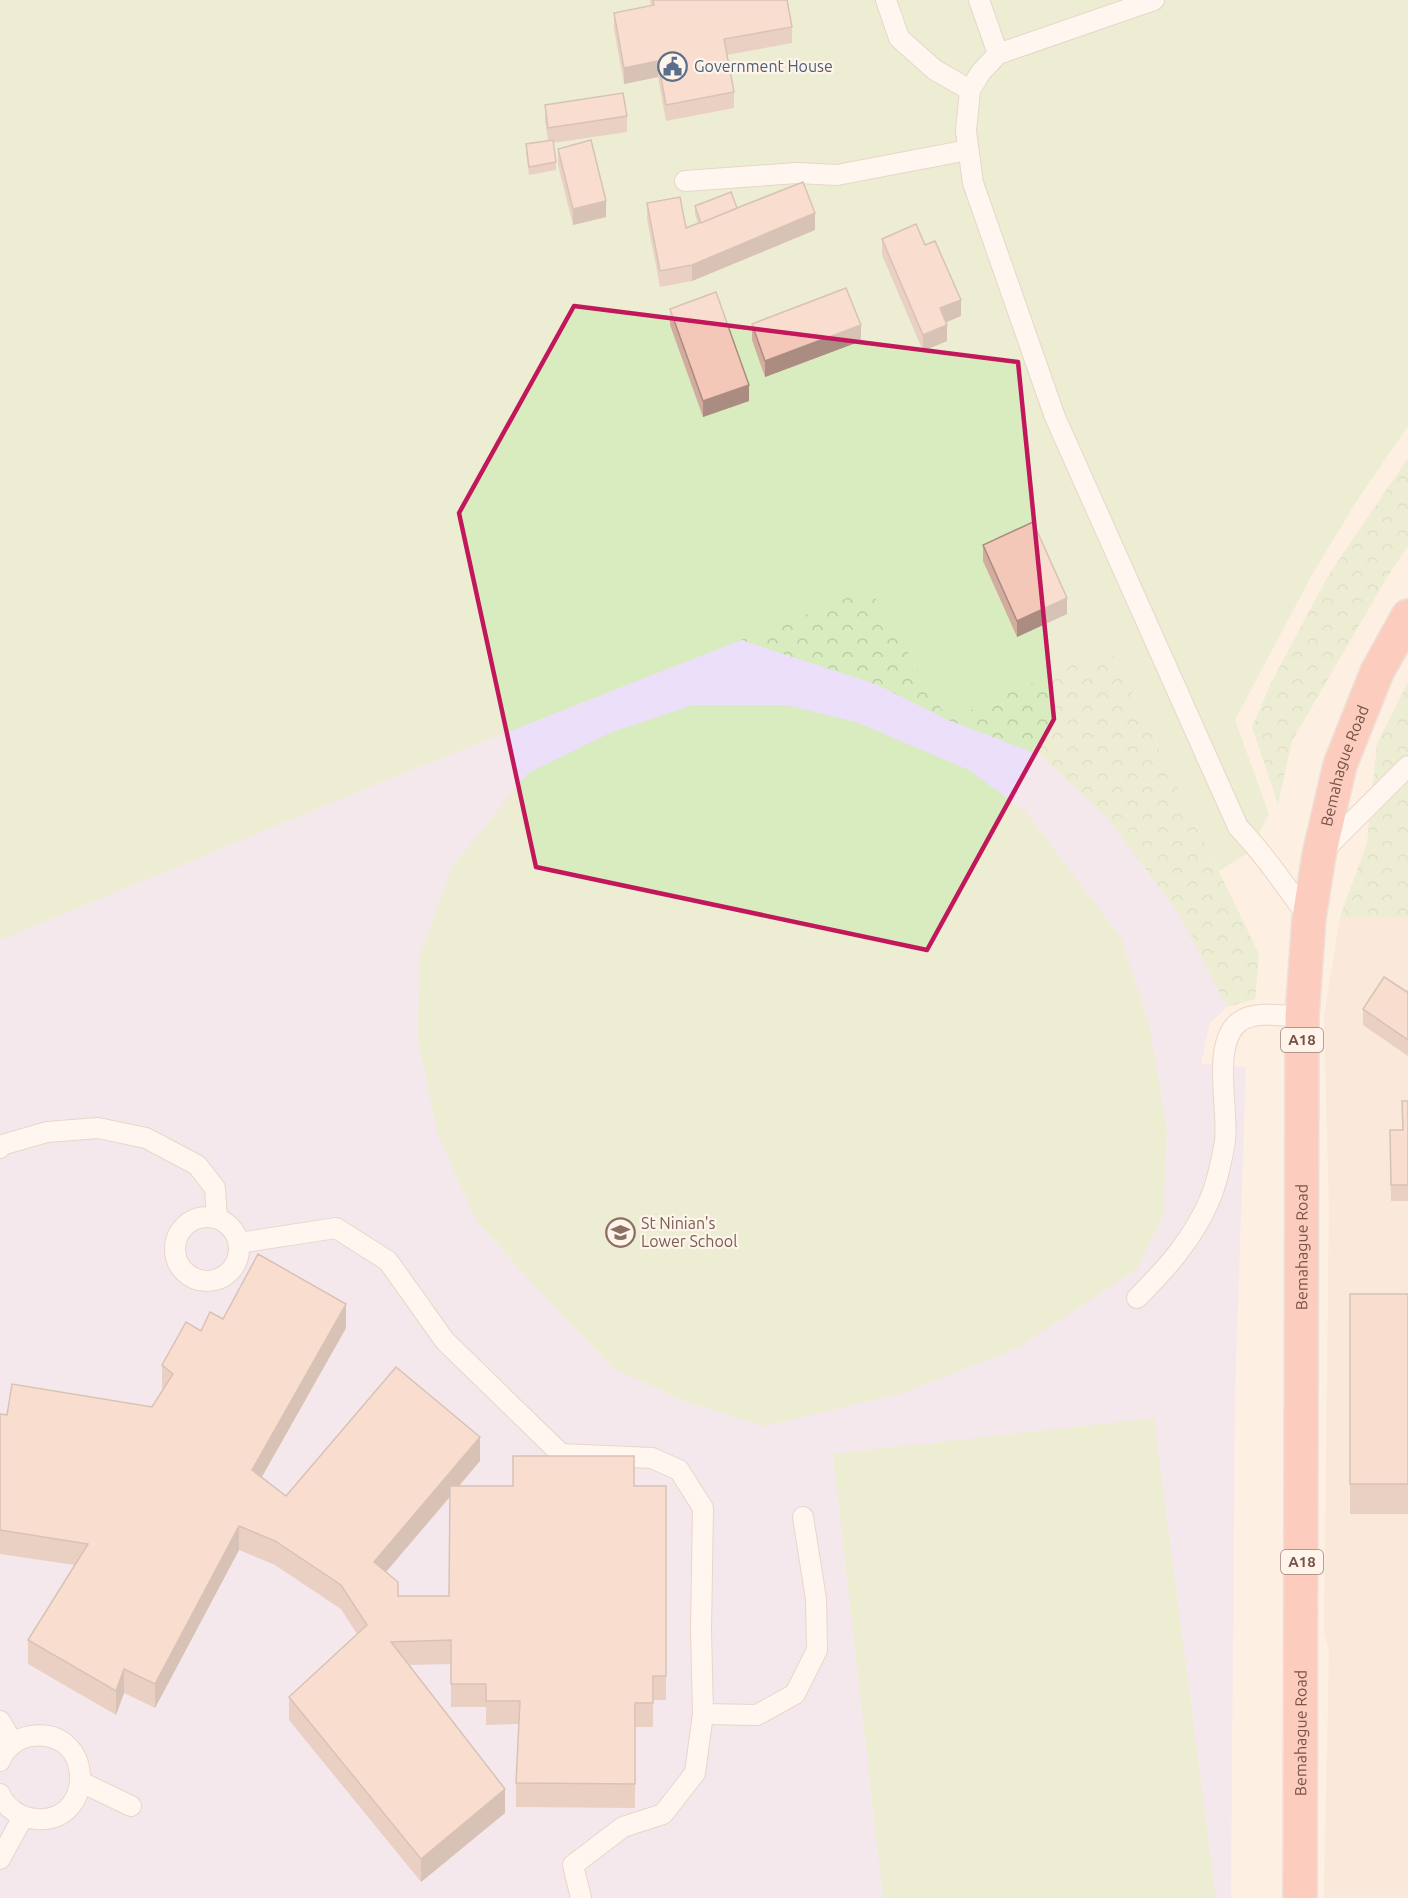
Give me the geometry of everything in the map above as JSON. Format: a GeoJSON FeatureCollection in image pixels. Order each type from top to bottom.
{"type":"FeatureCollection","features":[{"type":"Feature","properties":{"kind":"highway","name":"Bemahague Road"},"geometry":{"type":"LineString","coordinates":[[1300,1898],[1302,1017],[1309,918],[1319,855],[1340,765],[1377,672],[1408,616]]}},
{"type":"Feature","properties":{"kind":"lane"},"geometry":{"type":"LineString","coordinates":[[886,0],[899,38],[935,70],[970,90]]}},
{"type":"Feature","properties":{"kind":"lane"},"geometry":{"type":"LineString","coordinates":[[979,0],[998,54]]}},
{"type":"Feature","properties":{"kind":"lane"},"geometry":{"type":"LineString","coordinates":[[1154,0],[998,54],[981,72],[970,90],[966,131],[973,183],[1055,417],[1238,827],[1262,853],[1309,918]]}},
{"type":"Feature","properties":{"kind":"lane"},"geometry":{"type":"LineString","coordinates":[[685,181],[798,173],[837,175],[968,150]]}},
{"type":"Feature","properties":{"kind":"lane"},"geometry":{"type":"LineString","coordinates":[[1319,855],[1408,766]]}},
{"type":"Feature","properties":{"kind":"lane"},"geometry":{"type":"LineString","coordinates":[[1137,1298],[1167,1268],[1191,1235],[1211,1198],[1225,1140],[1223,1066],[1225,1049],[1231,1032],[1239,1022],[1247,1017],[1302,1017]]}},
{"type":"Feature","properties":{"kind":"lane"},"geometry":{"type":"LineString","coordinates":[[0,1148],[2,1145],[47,1132],[98,1128],[146,1138],[197,1165],[215,1188],[216,1218]]}},
{"type":"Feature","properties":{"kind":"lane"},"geometry":{"type":"LineString","coordinates":[[205,1216],[216,1218],[227,1222],[234,1230],[240,1253],[237,1263],[230,1273],[221,1279],[209,1282],[190,1277],[182,1270],[174,1252],[175,1241],[179,1232],[194,1219],[205,1216]]}},
{"type":"Feature","properties":{"kind":"lane"},"geometry":{"type":"LineString","coordinates":[[239,1243],[336,1228],[387,1261],[445,1341],[561,1454],[652,1458],[679,1470],[703,1509],[701,1630],[703,1714],[695,1773],[663,1814],[623,1827],[573,1865],[581,1898]]}},
{"type":"Feature","properties":{"kind":"lane"},"geometry":{"type":"LineString","coordinates":[[703,1714],[757,1714],[795,1694],[818,1650],[816,1599],[803,1516]]}},
{"type":"Feature","properties":{"kind":"lane"},"geometry":{"type":"LineString","coordinates":[[0,1721],[13,1743]]}},
{"type":"Feature","properties":{"kind":"lane"},"geometry":{"type":"LineString","coordinates":[[0,1761],[2,1755],[13,1743],[26,1736],[53,1737],[66,1744],[75,1755],[80,1768],[81,1782],[78,1795],[71,1806],[48,1819],[36,1820],[23,1817],[10,1809],[0,1794]]}},
{"type":"Feature","properties":{"kind":"lane"},"geometry":{"type":"LineString","coordinates":[[81,1782],[131,1806]]}},
{"type":"Feature","properties":{"kind":"lane"},"geometry":{"type":"LineString","coordinates":[[0,1859],[23,1817]]}},
{"type":"Feature","properties":{"kind":"highlighted area"},"geometry":{"type":"Polygon","coordinates":[[[574,306],[1018,362],[1054,719],[927,950],[536,867],[459,513],[574,306]]]}},
{"type":"Feature","properties":{"kind":"shaded area","name":"St Ninian's Lower School"},"geometry":{"type":"Polygon","coordinates":[[[870,589],[1110,648],[1259,954],[1255,999],[1227,1007],[1210,1023],[1201,1064],[1246,1067],[1235,1396],[1231,1898],[0,1898],[0,940],[396,776],[870,589]]]}},
{"type":"Feature","properties":{"kind":"shaded area"},"geometry":{"type":"Polygon","coordinates":[[[1408,866],[1408,1898],[1324,1898],[1329,1651],[1324,1631],[1329,1208],[1324,1017],[1340,917],[1408,866]]]}},
{"type":"Feature","properties":{"kind":"green space","name":"Government House"},"geometry":{"type":"Polygon","coordinates":[[[0,0],[1408,0],[1408,426],[1358,499],[1313,573],[1235,720],[1269,814],[1260,831],[1257,847],[1219,871],[1110,648],[948,720],[870,589],[396,776],[0,940],[0,0]]]}},
{"type":"Feature","properties":{"kind":"green space"},"geometry":{"type":"Polygon","coordinates":[[[1408,458],[1408,546],[1386,579],[1292,741],[1278,804],[1252,727],[1272,681],[1328,576],[1408,458]]]}},
{"type":"Feature","properties":{"kind":"green space"},"geometry":{"type":"Polygon","coordinates":[[[911,480],[914,663],[948,720],[878,685],[741,640],[396,776],[0,940],[911,480]]]}},
{"type":"Feature","properties":{"kind":"green space"},"geometry":{"type":"Polygon","coordinates":[[[1110,648],[1259,954],[1255,999],[1227,1007],[1181,917],[1106,816],[1040,755],[948,720],[1110,648]]]}},
{"type":"Feature","properties":{"kind":"green space"},"geometry":{"type":"Polygon","coordinates":[[[1408,682],[1408,917],[1340,917],[1367,843],[1377,744],[1408,682]]]}},
{"type":"Feature","properties":{"kind":"green space"},"geometry":{"type":"Polygon","coordinates":[[[693,705],[786,705],[856,722],[969,770],[1025,811],[1121,938],[1149,1024],[1167,1129],[1163,1215],[1137,1269],[1018,1348],[903,1393],[765,1426],[684,1401],[613,1368],[476,1220],[437,1132],[418,1039],[419,958],[452,867],[528,773],[610,733],[693,705]]]}},
{"type":"Feature","properties":{"kind":"green space"},"geometry":{"type":"Polygon","coordinates":[[[1154,1418],[1216,1898],[883,1898],[833,1454],[1154,1418]]]}},
{"type":"Feature","properties":{"kind":"building","name":"Government House"},"geometry":{"type":"Polygon","coordinates":[[[653,0],[787,0],[792,27],[724,39],[734,92],[666,105],[658,61],[624,68],[614,13],[654,5],[653,0]]]}},
{"type":"Feature","properties":{"kind":"building"},"geometry":{"type":"Polygon","coordinates":[[[623,93],[627,116],[548,128],[545,105],[623,93]]]}},
{"type":"Feature","properties":{"kind":"building"},"geometry":{"type":"Polygon","coordinates":[[[553,140],[556,162],[529,167],[526,144],[553,140]]]}},
{"type":"Feature","properties":{"kind":"building"},"geometry":{"type":"Polygon","coordinates":[[[591,140],[606,201],[573,209],[558,149],[591,140]]]}},
{"type":"Feature","properties":{"kind":"building"},"geometry":{"type":"Polygon","coordinates":[[[803,182],[815,213],[692,265],[660,271],[647,203],[680,197],[686,228],[803,182]]]}},
{"type":"Feature","properties":{"kind":"building"},"geometry":{"type":"Polygon","coordinates":[[[731,192],[737,208],[701,223],[695,206],[731,192]]]}},
{"type":"Feature","properties":{"kind":"building"},"geometry":{"type":"Polygon","coordinates":[[[916,224],[925,245],[935,241],[961,300],[940,308],[947,325],[923,335],[882,239],[916,224]]]}},
{"type":"Feature","properties":{"kind":"building"},"geometry":{"type":"Polygon","coordinates":[[[846,288],[861,325],[765,361],[752,324],[846,288]]]}},
{"type":"Feature","properties":{"kind":"building"},"geometry":{"type":"Polygon","coordinates":[[[716,292],[749,385],[703,401],[670,309],[716,292]]]}},
{"type":"Feature","properties":{"kind":"building"},"geometry":{"type":"Polygon","coordinates":[[[1033,522],[1067,598],[1017,621],[983,545],[1033,522]]]}},
{"type":"Feature","properties":{"kind":"building"},"geometry":{"type":"Polygon","coordinates":[[[1384,977],[1408,991],[1408,1040],[1363,1009],[1384,977]]]}},
{"type":"Feature","properties":{"kind":"building"},"geometry":{"type":"Polygon","coordinates":[[[1402,1101],[1408,1101],[1408,1185],[1391,1185],[1390,1130],[1403,1130],[1402,1101]]]}},
{"type":"Feature","properties":{"kind":"building"},"geometry":{"type":"Polygon","coordinates":[[[258,1254],[346,1304],[252,1470],[286,1496],[396,1367],[480,1437],[374,1562],[398,1582],[398,1596],[449,1596],[450,1486],[513,1486],[513,1456],[634,1456],[634,1486],[666,1486],[666,1676],[653,1676],[653,1703],[635,1703],[635,1784],[516,1783],[520,1701],[486,1701],[486,1684],[451,1684],[451,1640],[391,1642],[505,1789],[421,1859],[289,1697],[367,1625],[341,1585],[275,1541],[239,1526],[155,1684],[124,1669],[116,1691],[28,1640],[88,1544],[0,1530],[0,1414],[7,1415],[12,1384],[152,1407],[173,1374],[162,1365],[186,1322],[201,1331],[210,1312],[223,1319],[258,1254]]]}},
{"type":"Feature","properties":{"kind":"building"},"geometry":{"type":"Polygon","coordinates":[[[1350,1294],[1408,1294],[1408,1484],[1350,1484],[1350,1294]]]}},
{"type":"Feature","properties":{"kind":"place","name":"Government House"},"geometry":{"type":"Point","coordinates":[673,66]}},
{"type":"Feature","properties":{"kind":"place","name":"St Ninian's Lower School"},"geometry":{"type":"Point","coordinates":[620,1232]}}]}
